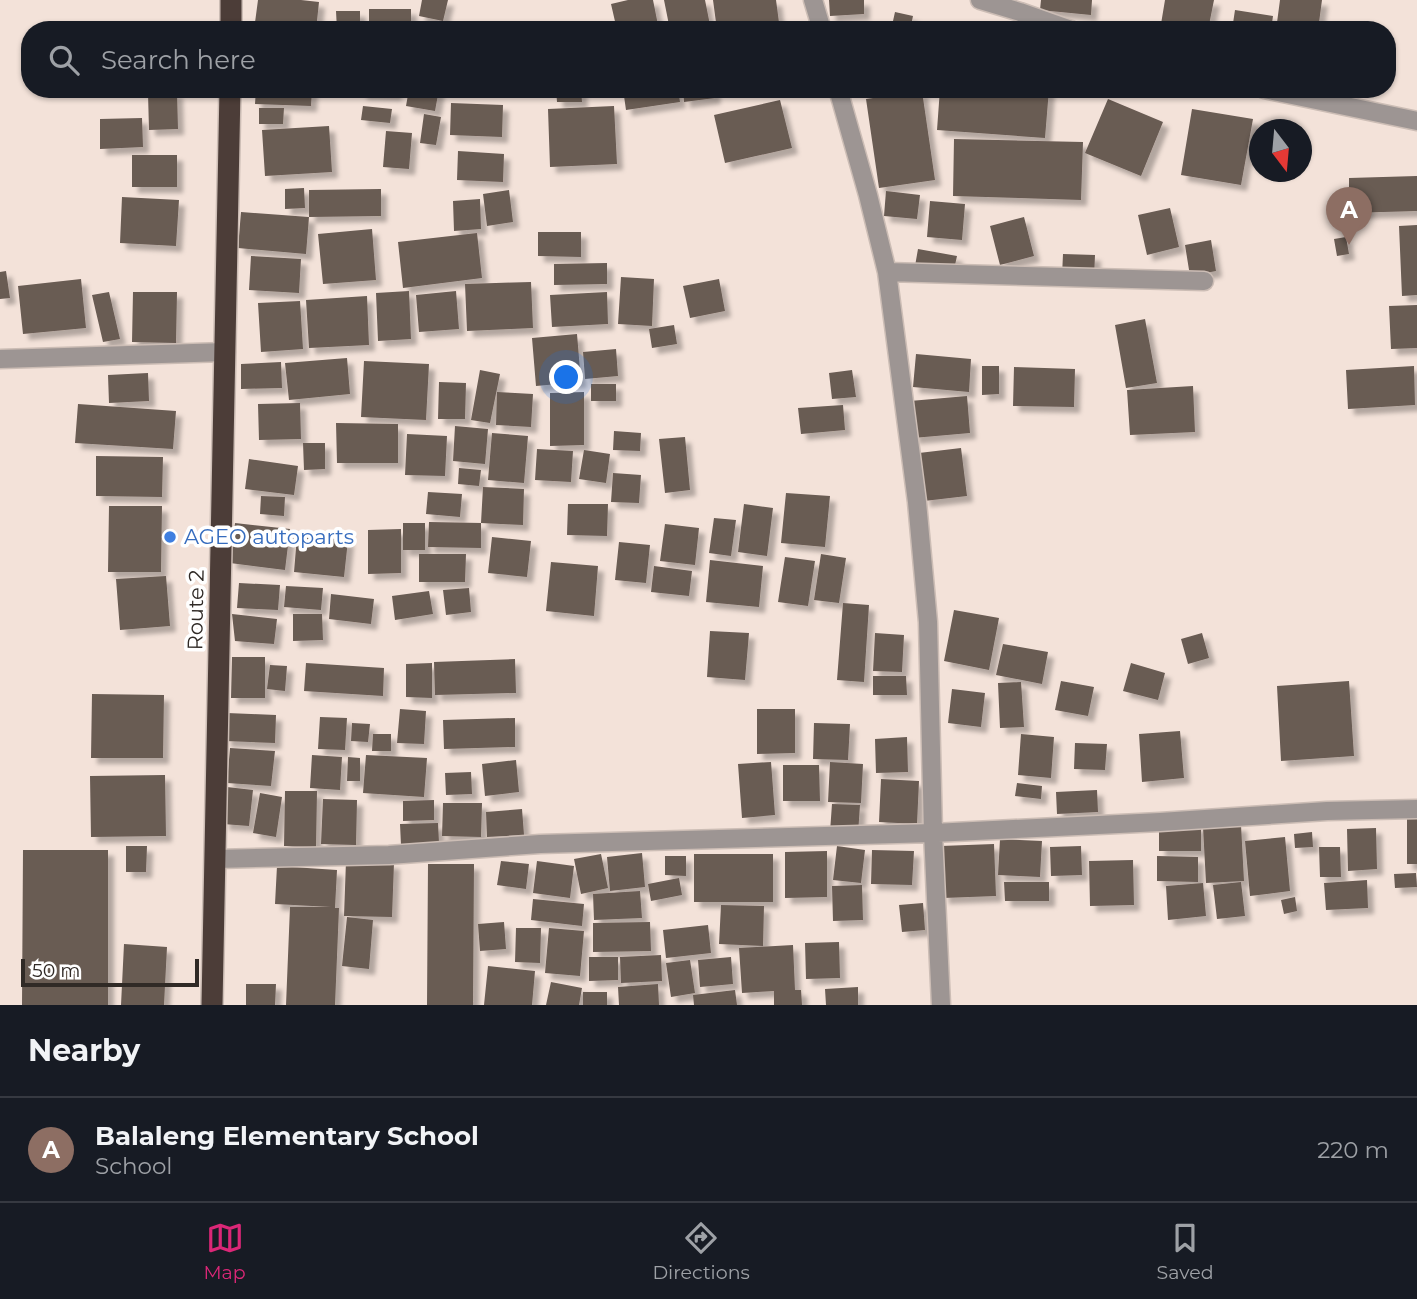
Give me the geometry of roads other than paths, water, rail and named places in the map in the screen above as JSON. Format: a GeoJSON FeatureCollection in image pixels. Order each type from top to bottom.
{"type":"FeatureCollection","features":[{"type":"Feature","properties":{"kind":"highway"},"geometry":{"type":"LineString","coordinates":[[231,0],[231,21]]}},
{"type":"Feature","properties":{"kind":"highway","name":"Route 2"},"geometry":{"type":"LineString","coordinates":[[212,1005],[230,98]]}},
{"type":"Feature","properties":{"kind":"street"},"geometry":{"type":"LineString","coordinates":[[814,0],[820,21]]}},
{"type":"Feature","properties":{"kind":"street"},"geometry":{"type":"LineString","coordinates":[[980,0],[1046,21]]}},
{"type":"Feature","properties":{"kind":"street"},"geometry":{"type":"LineString","coordinates":[[840,98],[887,272],[917,502],[928,622],[933,833],[941,1005]]}},
{"type":"Feature","properties":{"kind":"street"},"geometry":{"type":"LineString","coordinates":[[1307,98],[1417,121]]}},
{"type":"Feature","properties":{"kind":"street"},"geometry":{"type":"LineString","coordinates":[[887,272],[1203,281]]}},
{"type":"Feature","properties":{"kind":"street"},"geometry":{"type":"LineString","coordinates":[[0,359],[226,352]]}},
{"type":"Feature","properties":{"kind":"street"},"geometry":{"type":"LineString","coordinates":[[216,859],[390,855],[553,844],[933,833],[1327,811],[1417,809]]}},
{"type":"Feature","properties":{"kind":"place","name":"Balaleng Elementary School"},"geometry":{"type":"Point","coordinates":[1349,245]}},
{"type":"Feature","properties":{"kind":"place","name":"AGEO autoparts"},"geometry":{"type":"Point","coordinates":[170,537]}}]}
